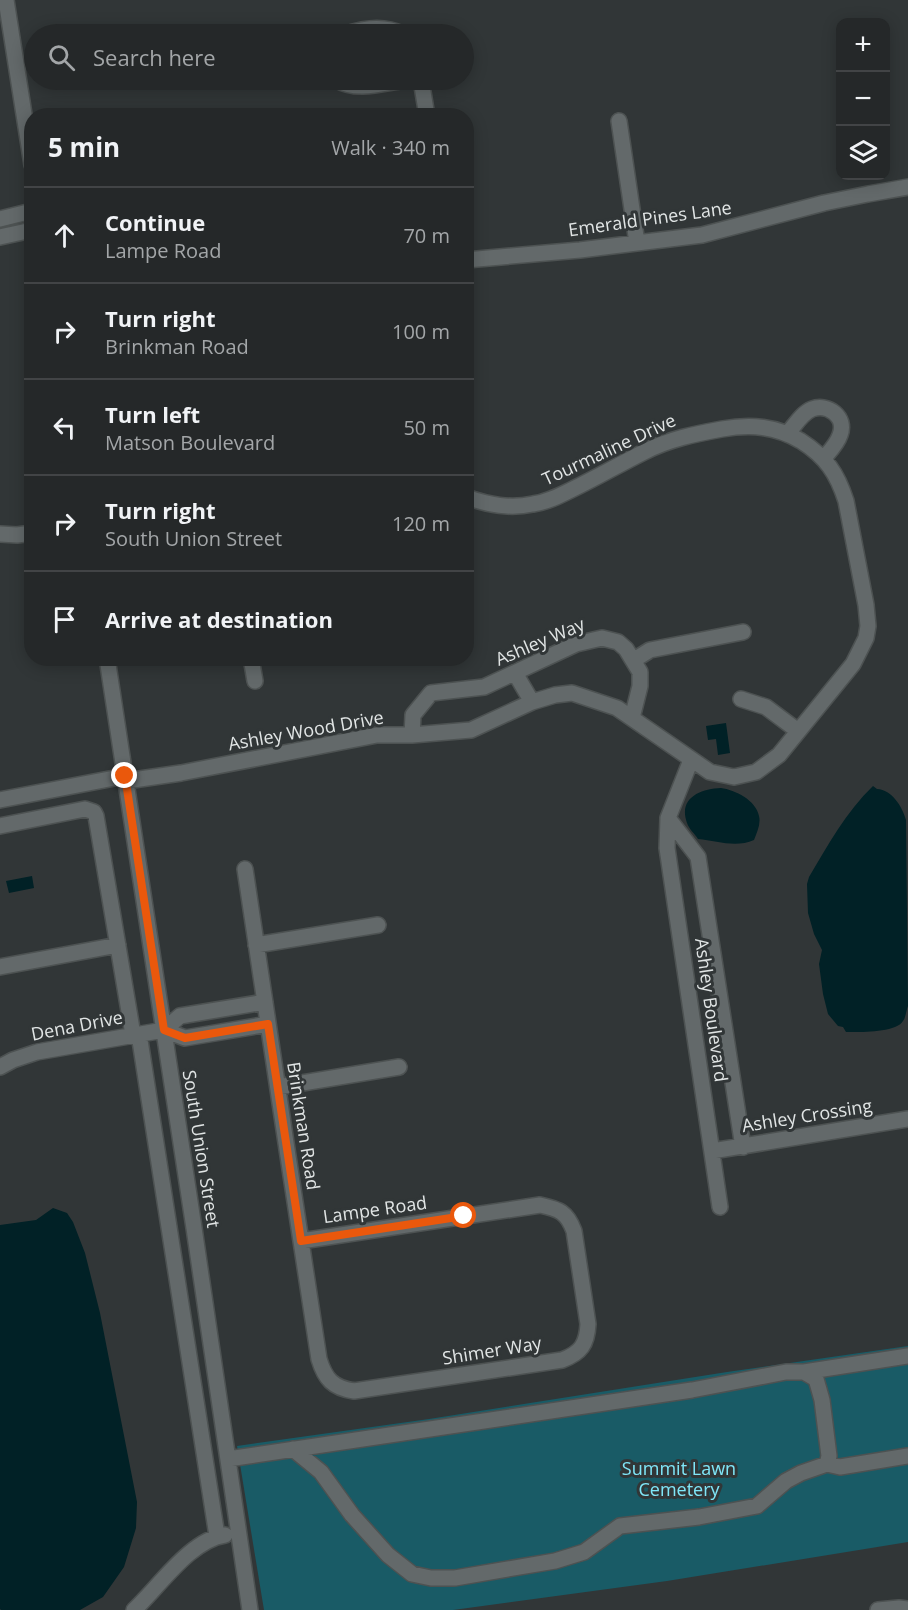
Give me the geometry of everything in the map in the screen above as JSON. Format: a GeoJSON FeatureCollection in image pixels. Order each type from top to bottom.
{"type":"FeatureCollection","features":[{"type":"Feature","properties":{"kind":"street"},"geometry":{"type":"LineString","coordinates":[[6,0],[24,114]]}},
{"type":"Feature","properties":{"kind":"street"},"geometry":{"type":"LineString","coordinates":[[423,90],[426,108]]}},
{"type":"Feature","properties":{"kind":"street"},"geometry":{"type":"LineString","coordinates":[[619,121],[637,243]]}},
{"type":"Feature","properties":{"kind":"street","name":"Emerald Pines Lane"},"geometry":{"type":"LineString","coordinates":[[474,259],[580,250],[702,235],[824,203],[908,188]]}},
{"type":"Feature","properties":{"kind":"street"},"geometry":{"type":"LineString","coordinates":[[0,219],[24,214]]}},
{"type":"Feature","properties":{"kind":"street"},"geometry":{"type":"LineString","coordinates":[[0,237],[24,232]]}},
{"type":"Feature","properties":{"kind":"street"},"geometry":{"type":"LineString","coordinates":[[788,433],[811,410],[823,407],[832,411],[839,417],[842,426],[841,434],[824,459]]}},
{"type":"Feature","properties":{"kind":"street","name":"Tourmaline Drive"},"geometry":{"type":"LineString","coordinates":[[474,500],[511,507],[550,500],[667,441],[688,435],[753,426],[788,433],[824,459],[835,473],[846,501],[866,605],[868,626],[866,638]]}},
{"type":"Feature","properties":{"kind":"street"},"geometry":{"type":"LineString","coordinates":[[0,534],[24,534]]}},
{"type":"Feature","properties":{"kind":"street"},"geometry":{"type":"LineString","coordinates":[[632,718],[640,686],[640,672],[634,660],[650,650],[743,632]]}},
{"type":"Feature","properties":{"kind":"street","name":"Ashley Way"},"geometry":{"type":"LineString","coordinates":[[412,735],[413,715],[431,693],[484,687],[576,644],[602,638],[618,642],[634,660]]}},
{"type":"Feature","properties":{"kind":"street","name":"Ashley Wood Drive"},"geometry":{"type":"LineString","coordinates":[[0,800],[125,779],[181,773],[377,735],[412,735],[471,730],[532,702],[572,693],[617,708],[710,772],[734,777],[756,772],[779,755],[853,664],[866,638]]}},
{"type":"Feature","properties":{"kind":"street","name":"South Union Street"},"geometry":{"type":"LineString","coordinates":[[108,666],[250,1610]]}},
{"type":"Feature","properties":{"kind":"street"},"geometry":{"type":"LineString","coordinates":[[252,666],[255,681]]}},
{"type":"Feature","properties":{"kind":"street"},"geometry":{"type":"LineString","coordinates":[[514,673],[532,702]]}},
{"type":"Feature","properties":{"kind":"street"},"geometry":{"type":"LineString","coordinates":[[741,699],[766,707],[798,731]]}},
{"type":"Feature","properties":{"kind":"street","name":"Ashley Boulevard"},"geometry":{"type":"LineString","coordinates":[[691,760],[668,818],[667,848],[720,1207]]}},
{"type":"Feature","properties":{"kind":"street"},"geometry":{"type":"LineString","coordinates":[[0,826],[85,809],[94,812],[96,816],[136,1034],[218,1536]]}},
{"type":"Feature","properties":{"kind":"street","name":"Ashley Boulevard"},"geometry":{"type":"LineString","coordinates":[[668,818],[698,857],[743,1147]]}},
{"type":"Feature","properties":{"kind":"street","name":"Brinkman Road"},"geometry":{"type":"LineString","coordinates":[[245,869],[319,1359],[322,1369],[334,1385]]}},
{"type":"Feature","properties":{"kind":"street"},"geometry":{"type":"LineString","coordinates":[[256,945],[378,925]]}},
{"type":"Feature","properties":{"kind":"street"},"geometry":{"type":"LineString","coordinates":[[0,966],[118,945]]}},
{"type":"Feature","properties":{"kind":"street"},"geometry":{"type":"LineString","coordinates":[[164,1030],[180,1017],[265,1002]]}},
{"type":"Feature","properties":{"kind":"street"},"geometry":{"type":"LineString","coordinates":[[164,1030],[185,1038],[268,1024]]}},
{"type":"Feature","properties":{"kind":"street","name":"Dena Drive"},"geometry":{"type":"LineString","coordinates":[[0,1067],[37,1052],[164,1030]]}},
{"type":"Feature","properties":{"kind":"street"},"geometry":{"type":"LineString","coordinates":[[278,1087],[399,1067]]}},
{"type":"Feature","properties":{"kind":"street","name":"Ashley Crossing"},"geometry":{"type":"LineString","coordinates":[[712,1151],[908,1119]]}},
{"type":"Feature","properties":{"kind":"street","name":"Lampe Road"},"geometry":{"type":"LineString","coordinates":[[301,1241],[540,1205],[563,1212],[571,1221],[581,1278]]}},
{"type":"Feature","properties":{"kind":"street","name":"Shimer Way"},"geometry":{"type":"LineString","coordinates":[[334,1385],[354,1391],[547,1362],[572,1356],[584,1344],[588,1334],[581,1278]]}},
{"type":"Feature","properties":{"kind":"street"},"geometry":{"type":"LineString","coordinates":[[228,1459],[692,1390],[786,1372],[804,1372],[908,1356]]}},
{"type":"Feature","properties":{"kind":"street"},"geometry":{"type":"LineString","coordinates":[[804,1372],[816,1379],[822,1400],[830,1456],[827,1464]]}},
{"type":"Feature","properties":{"kind":"street"},"geometry":{"type":"LineString","coordinates":[[293,1449],[321,1472],[352,1515],[388,1555],[412,1574],[439,1578],[495,1573],[555,1562],[584,1552],[620,1526],[699,1517],[758,1506],[786,1481],[827,1464],[840,1467],[908,1456]]}},
{"type":"Feature","properties":{"kind":"street"},"geometry":{"type":"LineString","coordinates":[[134,1610],[188,1555],[218,1536],[238,1533]]}},
{"type":"Feature","properties":{"kind":"street"},"geometry":{"type":"LineString","coordinates":[[887,1610],[908,1609]]}},
{"type":"Feature","properties":{"kind":"green space","name":"Summit Lawn Cemetery"},"geometry":{"type":"Polygon","coordinates":[[[908,1346],[908,1542],[667,1581],[453,1610],[264,1610],[237,1446],[908,1346]]]}},
{"type":"Feature","properties":{"kind":"shaded area"},"geometry":{"type":"Polygon","coordinates":[[[726,723],[730,753],[718,755],[716,739],[708,740],[706,726],[726,723]]]}},
{"type":"Feature","properties":{"kind":"shaded area"},"geometry":{"type":"Polygon","coordinates":[[[873,786],[892,796],[902,809],[906,820],[908,1006],[903,1021],[893,1028],[846,1032],[828,1014],[819,964],[822,950],[814,934],[808,913],[807,884],[838,829],[873,786]]]}},
{"type":"Feature","properties":{"kind":"shaded area"},"geometry":{"type":"Polygon","coordinates":[[[721,788],[744,797],[754,805],[759,822],[754,840],[733,844],[698,839],[689,827],[685,814],[688,801],[706,790],[721,788]]]}},
{"type":"Feature","properties":{"kind":"shaded area"},"geometry":{"type":"Polygon","coordinates":[[[32,876],[34,888],[9,893],[6,881],[32,876]]]}},
{"type":"Feature","properties":{"kind":"shaded area"},"geometry":{"type":"Polygon","coordinates":[[[53,1208],[67,1213],[85,1253],[100,1313],[137,1502],[136,1528],[124,1567],[103,1597],[80,1610],[1,1610],[0,1225],[36,1220],[53,1208]]]}},
{"type":"Feature","properties":{"kind":"route"},"geometry":{"type":"LineString","coordinates":[[125,776],[164,1030],[185,1038],[268,1024],[301,1241],[464,1216]]}}]}
